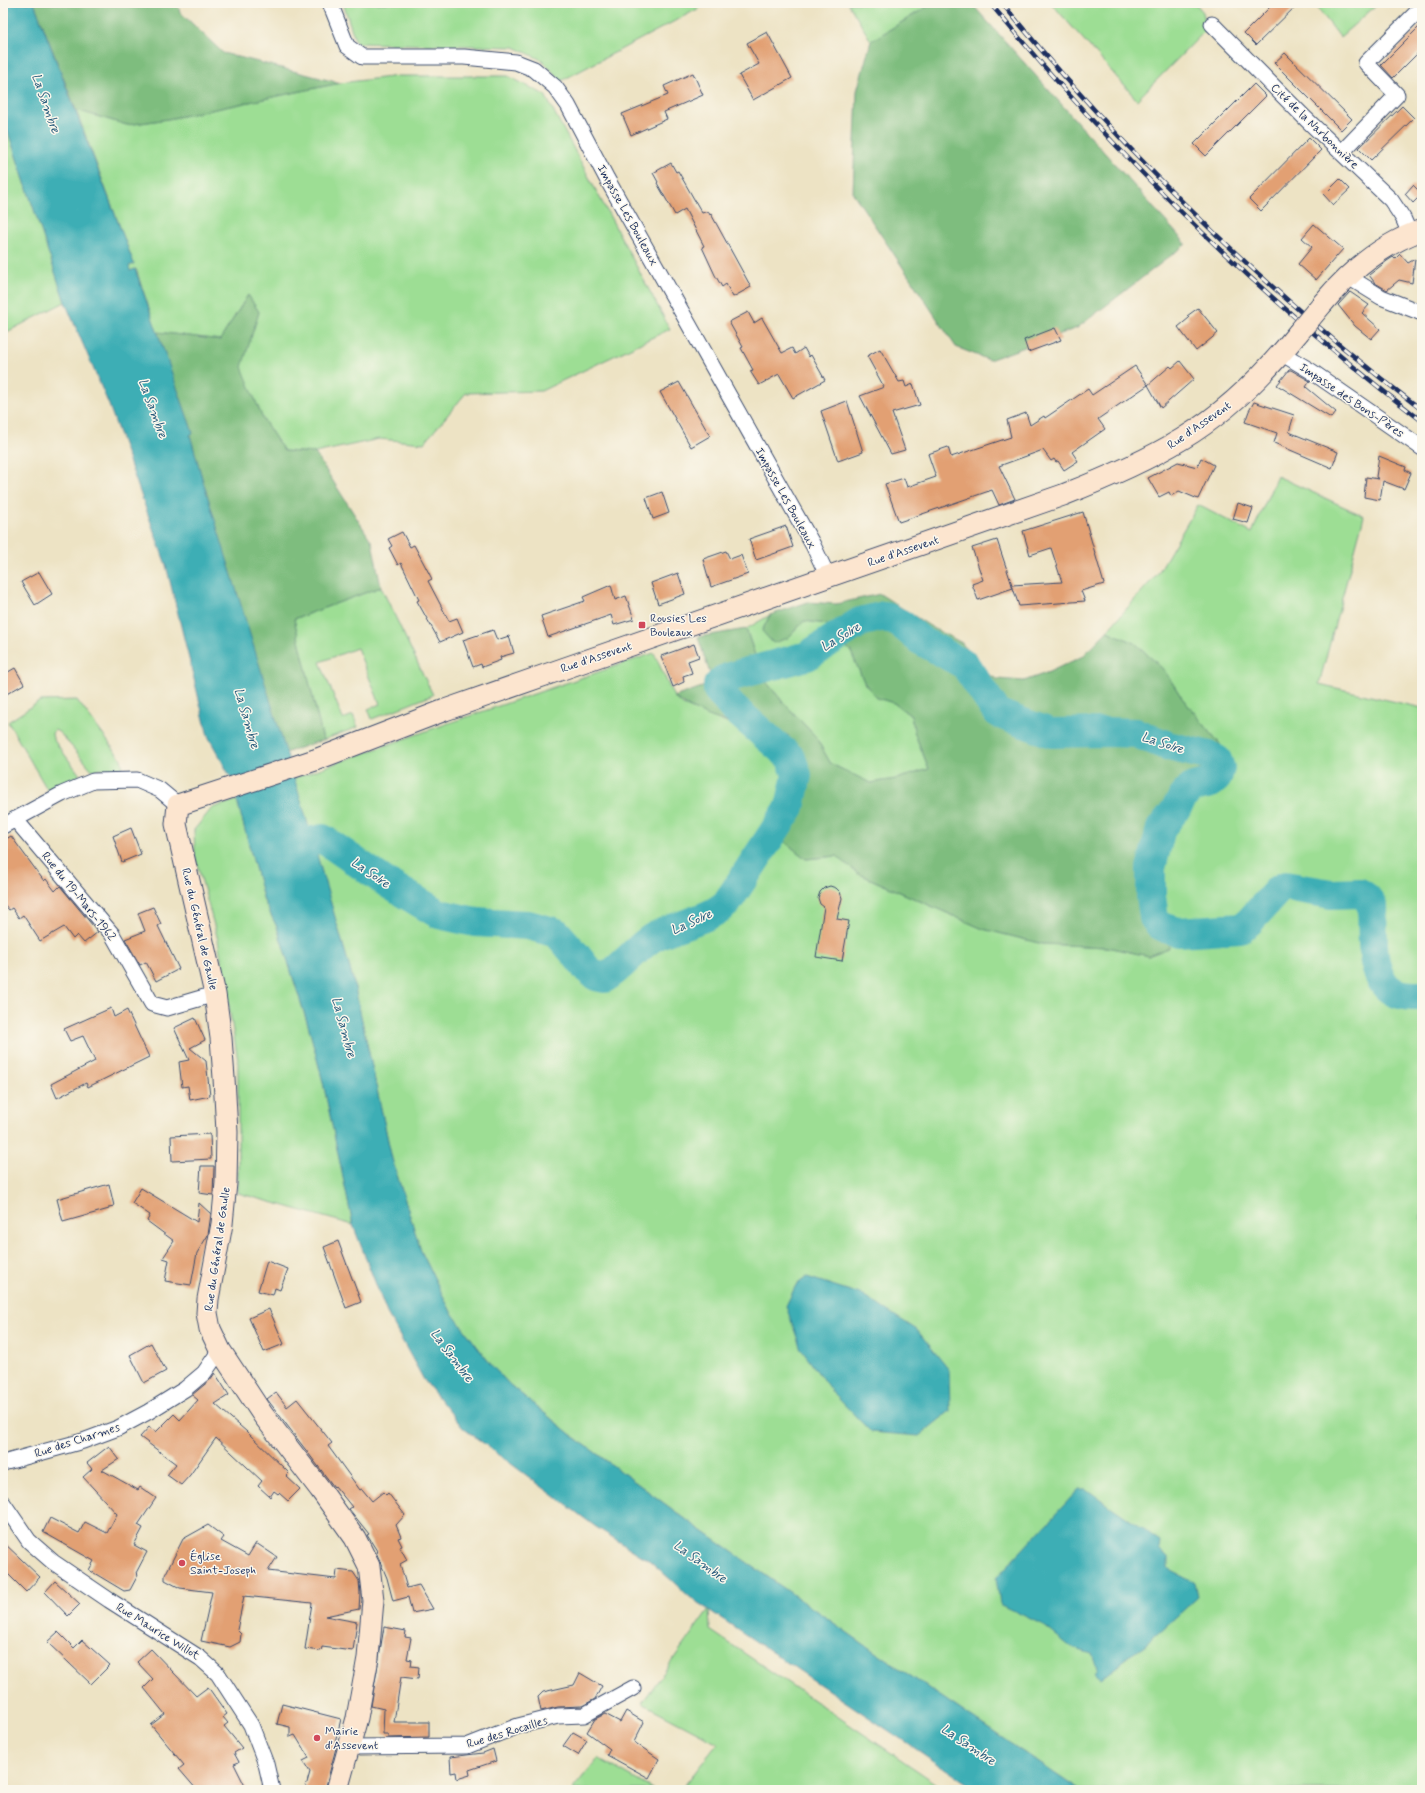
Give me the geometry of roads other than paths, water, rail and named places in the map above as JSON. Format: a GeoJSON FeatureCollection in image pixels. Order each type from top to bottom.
{"type":"FeatureCollection","features":[{"type":"Feature","properties":{"kind":"street","name":"Impasse Les Bouleaux"},"geometry":{"type":"LineString","coordinates":[[330,3],[346,46],[362,57],[464,57],[516,62],[534,69],[554,87],[568,105],[607,179],[813,545],[828,577]]}},
{"type":"Feature","properties":{"kind":"street"},"geometry":{"type":"LineString","coordinates":[[1342,152],[1396,95],[1366,63],[1422,7]]}},
{"type":"Feature","properties":{"kind":"street","name":"Cité de la Narbonnière"},"geometry":{"type":"LineString","coordinates":[[1212,24],[1306,119],[1391,200],[1403,218],[1416,232]]}},
{"type":"Feature","properties":{"kind":"street","name":"Rue d'Assevent"},"geometry":{"type":"LineString","coordinates":[[178,805],[315,760],[467,702],[1063,495],[1112,476],[1183,439],[1228,406],[1261,375],[1347,276],[1378,252],[1416,232]]}},
{"type":"Feature","properties":{"kind":"street"},"geometry":{"type":"LineString","coordinates":[[1347,276],[1381,297],[1422,313]]}},
{"type":"Feature","properties":{"kind":"street","name":"Impasse des Bons-Pères"},"geometry":{"type":"LineString","coordinates":[[1281,353],[1311,371],[1422,448]]}},
{"type":"Feature","properties":{"kind":"street"},"geometry":{"type":"LineString","coordinates":[[9,822],[62,794],[94,782],[137,780],[160,790],[178,805]]}},
{"type":"Feature","properties":{"kind":"street","name":"Rue du Général de Gaulle"},"geometry":{"type":"LineString","coordinates":[[178,805],[176,824],[215,994],[221,1038],[224,1078],[227,1132],[226,1183],[222,1224],[208,1299],[207,1313],[210,1329],[220,1350],[263,1415],[320,1489],[355,1538],[369,1566],[373,1600],[372,1630],[357,1718],[337,1790]]}},
{"type":"Feature","properties":{"kind":"street","name":"Rue du 19-Mars-1962"},"geometry":{"type":"LineString","coordinates":[[9,822],[112,934],[152,1004],[167,1008],[215,994]]}},
{"type":"Feature","properties":{"kind":"street","name":"Rue des Charmes"},"geometry":{"type":"LineString","coordinates":[[3,1463],[83,1440],[118,1428],[148,1412],[185,1389],[204,1373],[220,1350]]}},
{"type":"Feature","properties":{"kind":"street","name":"Rue Maurice Willot"},"geometry":{"type":"LineString","coordinates":[[3,1503],[29,1541],[53,1562],[200,1658],[218,1674],[251,1725],[266,1764],[272,1790]]}},
{"type":"Feature","properties":{"kind":"street","name":"Rue des Rocailles"},"geometry":{"type":"LineString","coordinates":[[350,1747],[467,1746],[518,1726],[558,1716],[584,1714],[633,1688]]}},
{"type":"Feature","properties":{"kind":"water","name":"La Sambre"},"geometry":{"type":"Polygon","coordinates":[[[3,3],[34,3],[134,264],[129,266],[130,271],[135,269],[193,433],[190,435],[202,478],[303,807],[353,979],[392,1159],[421,1251],[451,1312],[492,1366],[510,1385],[570,1434],[695,1526],[875,1652],[1079,1790],[977,1790],[691,1598],[650,1561],[596,1527],[463,1428],[424,1380],[387,1313],[353,1225],[323,1082],[309,1028],[277,927],[264,901],[231,778],[208,736],[166,565],[109,405],[65,302],[3,117],[3,3]]]}},
{"type":"Feature","properties":{"kind":"water"},"geometry":{"type":"Polygon","coordinates":[[[807,1277],[863,1295],[917,1330],[949,1370],[950,1411],[919,1436],[871,1432],[832,1392],[801,1349],[786,1306],[796,1285],[807,1277]]]}},
{"type":"Feature","properties":{"kind":"water"},"geometry":{"type":"Polygon","coordinates":[[[1079,1489],[1086,1489],[1160,1541],[1159,1549],[1168,1557],[1168,1569],[1195,1583],[1198,1597],[1146,1644],[1100,1678],[1094,1673],[1097,1669],[1092,1654],[1072,1648],[1043,1625],[1000,1604],[996,1578],[1079,1489]]]}},
{"type":"Feature","properties":{"kind":"waterway","name":"La Solre"},"geometry":{"type":"LineString","coordinates":[[286,846],[323,839],[387,883],[439,914],[475,922],[528,925],[557,933],[586,968],[596,976],[605,978],[618,969],[640,947],[652,938],[670,929],[710,915],[727,903],[790,807],[797,775],[791,758],[732,707],[718,690],[718,685],[723,680],[733,676],[807,656],[860,622],[884,616],[901,624],[920,640],[965,665],[996,711],[1002,715],[1051,733],[1136,733],[1168,746],[1210,756],[1217,760],[1220,768],[1217,778],[1211,783],[1193,787],[1186,793],[1161,828],[1151,868],[1151,896],[1154,918],[1160,925],[1178,932],[1241,928],[1249,922],[1278,890],[1285,886],[1331,894],[1360,893],[1367,898],[1372,905],[1374,953],[1379,976],[1385,985],[1394,992],[1404,995],[1422,996]]}},
{"type":"Feature","properties":{"kind":"railway"},"geometry":{"type":"LineString","coordinates":[[990,3],[1089,117],[1194,224],[1305,326],[1422,421]]}},
{"type":"Feature","properties":{"kind":"railway"},"geometry":{"type":"LineString","coordinates":[[1002,3],[1098,114],[1200,219],[1308,318],[1364,365],[1422,410]]}},
{"type":"Feature","properties":{"kind":"place","name":"Rousies Les Bouleaux"},"geometry":{"type":"Point","coordinates":[642,625]}},
{"type":"Feature","properties":{"kind":"place","name":"Église Saint-Joseph"},"geometry":{"type":"Point","coordinates":[182,1563]}},
{"type":"Feature","properties":{"kind":"place","name":"Mairie d'Assevent"},"geometry":{"type":"Point","coordinates":[317,1738]}}]}
